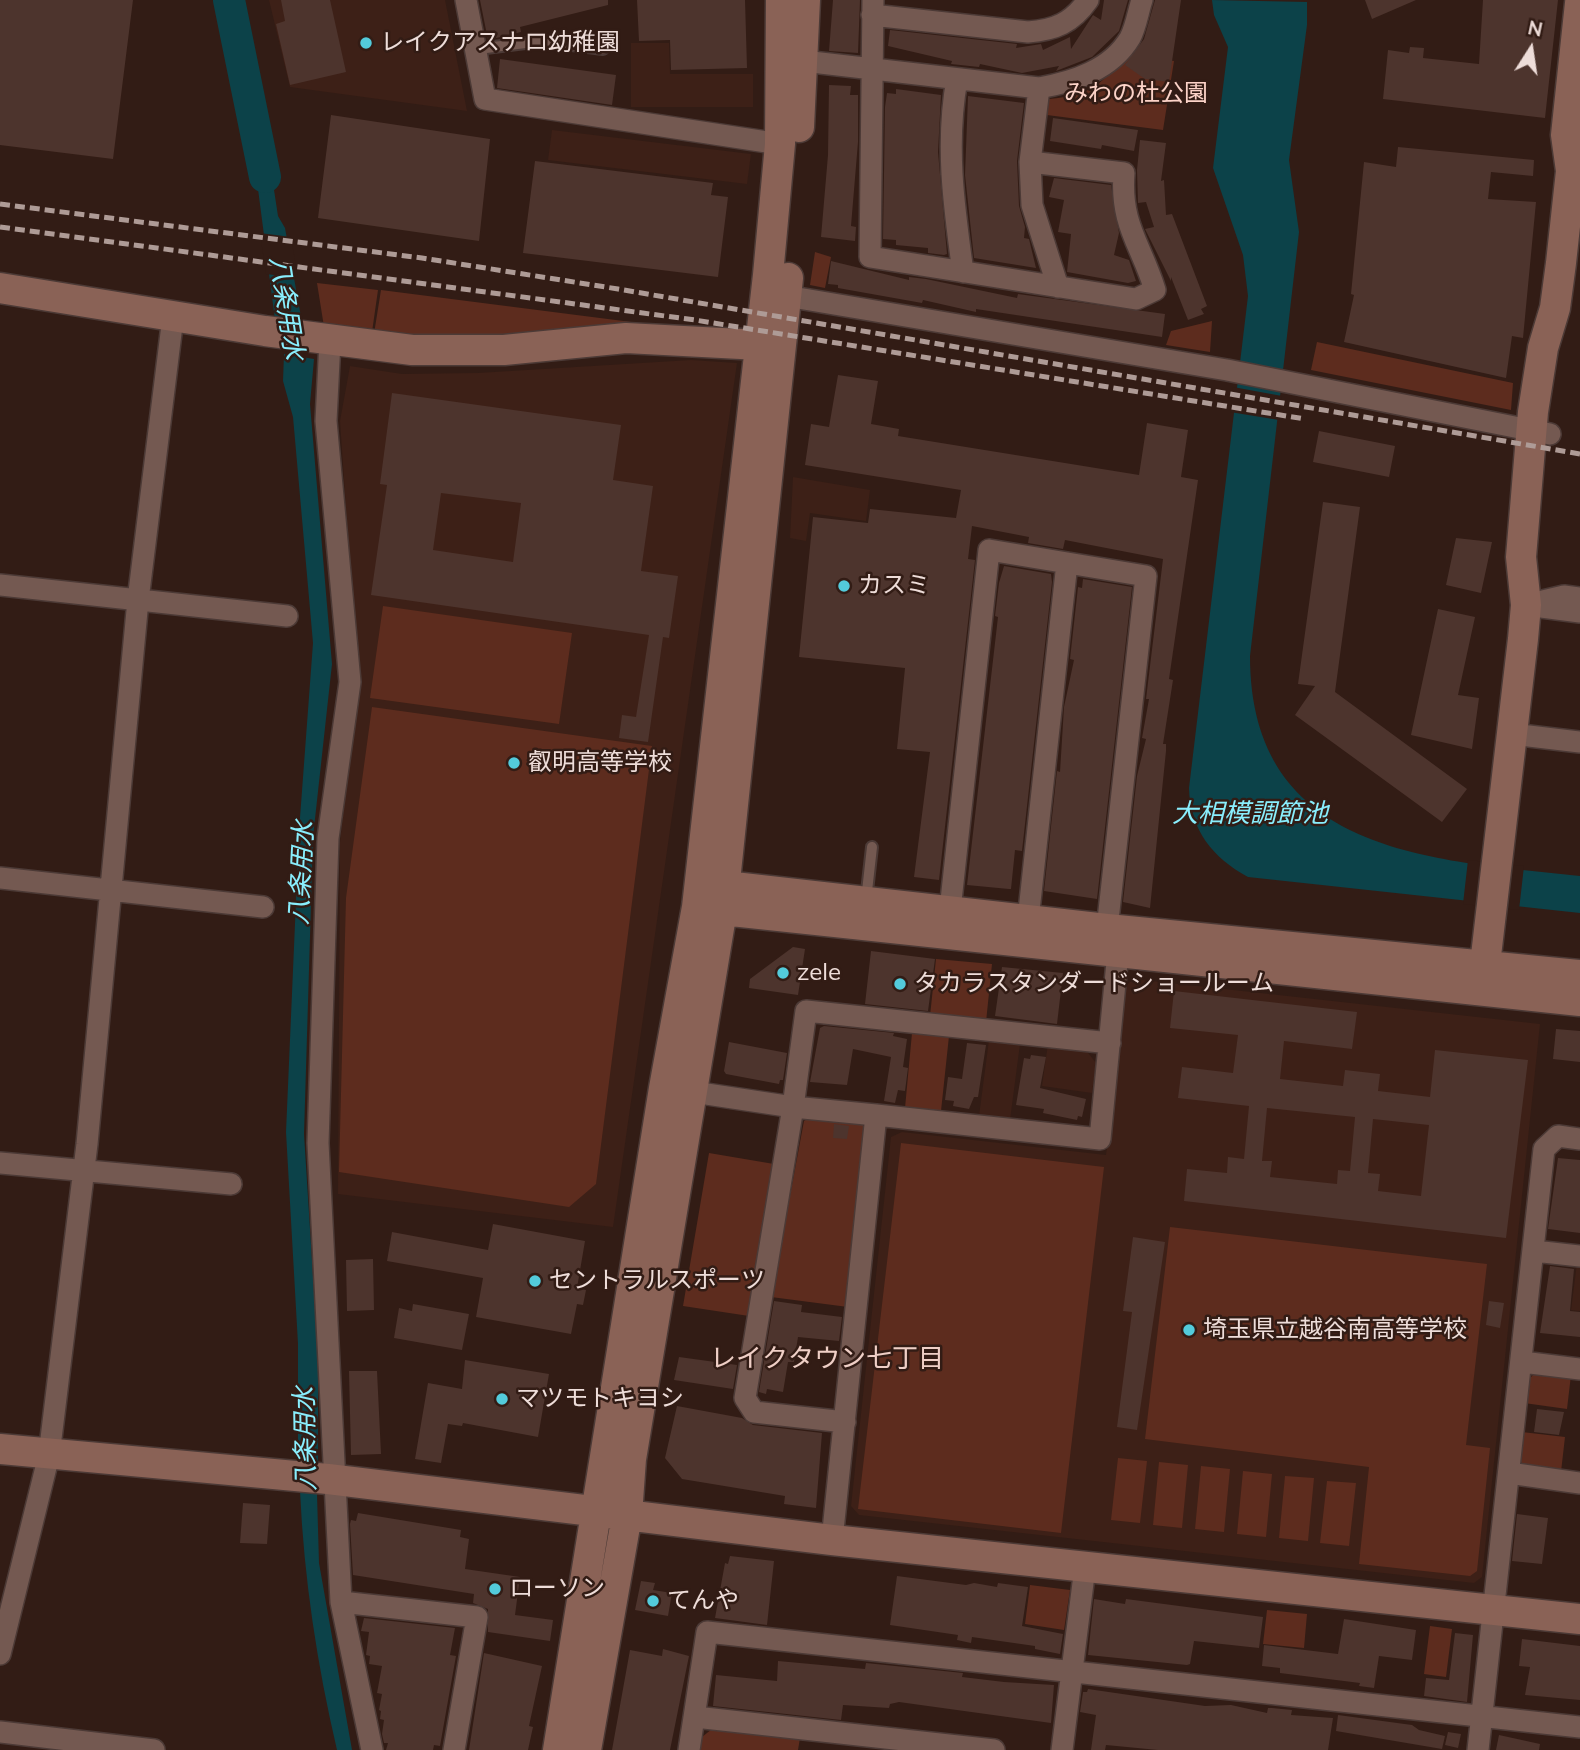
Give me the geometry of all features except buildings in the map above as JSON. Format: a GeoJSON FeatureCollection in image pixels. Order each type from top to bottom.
{"type":"FeatureCollection","features":[{"type":"Feature","properties":{"kind":"street"},"geometry":{"type":"LineString","coordinates":[[466,0],[478,49],[485,99],[780,144]]}},
{"type":"Feature","properties":{"kind":"street"},"geometry":{"type":"LineString","coordinates":[[711,897],[780,144],[781,0]]}},
{"type":"Feature","properties":{"kind":"street"},"geometry":{"type":"LineString","coordinates":[[586,1750],[613,1514],[677,1089],[711,897],[786,296],[796,202],[804,0]]}},
{"type":"Feature","properties":{"kind":"street"},"geometry":{"type":"LineString","coordinates":[[1031,162],[1124,173],[1122,194],[1127,226],[1155,290],[1136,299],[870,257],[873,7],[1028,32],[1047,31],[1065,25],[1088,0]]}},
{"type":"Feature","properties":{"kind":"street"},"geometry":{"type":"LineString","coordinates":[[803,61],[1039,88],[1096,71],[1112,58],[1130,38],[1142,0]]}},
{"type":"Feature","properties":{"kind":"street"},"geometry":{"type":"LineString","coordinates":[[1483,977],[1526,605],[1537,560],[1541,432],[1559,348],[1555,308],[1575,159],[1566,135],[1580,3]]}},
{"type":"Feature","properties":{"kind":"street"},"geometry":{"type":"LineString","coordinates":[[957,79],[950,146],[952,192],[963,272]]}},
{"type":"Feature","properties":{"kind":"street"},"geometry":{"type":"LineString","coordinates":[[1039,88],[1031,162],[1032,205],[1059,287]]}},
{"type":"Feature","properties":{"kind":"street"},"geometry":{"type":"LineString","coordinates":[[0,288],[265,331],[412,350],[466,351],[626,338],[760,345]]}},
{"type":"Feature","properties":{"kind":"street"},"geometry":{"type":"LineString","coordinates":[[786,296],[1220,369],[1541,432]]}},
{"type":"Feature","properties":{"kind":"street"},"geometry":{"type":"LineString","coordinates":[[0,1654],[49,1455],[87,1144],[138,600],[173,317]]}},
{"type":"Feature","properties":{"kind":"street"},"geometry":{"type":"LineString","coordinates":[[321,339],[350,682],[328,838],[318,1143],[314,1479],[372,1750]]}},
{"type":"Feature","properties":{"kind":"street"},"geometry":{"type":"LineString","coordinates":[[677,1089],[793,1107],[1100,1139],[1110,1043],[1113,940],[1146,576],[989,550],[950,910]]}},
{"type":"Feature","properties":{"kind":"street"},"geometry":{"type":"LineString","coordinates":[[1028,920],[1067,563]]}},
{"type":"Feature","properties":{"kind":"street"},"geometry":{"type":"LineString","coordinates":[[0,585],[287,615]]}},
{"type":"Feature","properties":{"kind":"street"},"geometry":{"type":"LineString","coordinates":[[1526,605],[1564,596],[1580,598]]}},
{"type":"Feature","properties":{"kind":"street"},"geometry":{"type":"LineString","coordinates":[[1526,605],[1580,612]]}},
{"type":"Feature","properties":{"kind":"street"},"geometry":{"type":"LineString","coordinates":[[1512,734],[1580,742]]}},
{"type":"Feature","properties":{"kind":"street"},"geometry":{"type":"LineString","coordinates":[[0,878],[263,907]]}},
{"type":"Feature","properties":{"kind":"street"},"geometry":{"type":"LineString","coordinates":[[711,897],[866,902],[950,910],[1028,920],[1113,940]]}},
{"type":"Feature","properties":{"kind":"street"},"geometry":{"type":"LineString","coordinates":[[711,897],[1483,977],[1580,975]]}},
{"type":"Feature","properties":{"kind":"street"},"geometry":{"type":"LineString","coordinates":[[1483,977],[1580,1001]]}},
{"type":"Feature","properties":{"kind":"street"},"geometry":{"type":"LineString","coordinates":[[845,1422],[754,1412],[745,1398],[793,1107],[806,1011],[1110,1043]]}},
{"type":"Feature","properties":{"kind":"street"},"geometry":{"type":"LineString","coordinates":[[832,1540],[876,1115]]}},
{"type":"Feature","properties":{"kind":"street"},"geometry":{"type":"LineString","coordinates":[[1478,1750],[1544,1149],[1558,1136],[1580,1139]]}},
{"type":"Feature","properties":{"kind":"street"},"geometry":{"type":"LineString","coordinates":[[0,1163],[231,1184]]}},
{"type":"Feature","properties":{"kind":"street"},"geometry":{"type":"LineString","coordinates":[[1534,1251],[1580,1256]]}},
{"type":"Feature","properties":{"kind":"street"},"geometry":{"type":"LineString","coordinates":[[1522,1362],[1580,1368]]}},
{"type":"Feature","properties":{"kind":"street"},"geometry":{"type":"LineString","coordinates":[[0,1449],[314,1479],[832,1540],[1580,1619]]}},
{"type":"Feature","properties":{"kind":"street"},"geometry":{"type":"LineString","coordinates":[[1509,1473],[1580,1483]]}},
{"type":"Feature","properties":{"kind":"street"},"geometry":{"type":"LineString","coordinates":[[558,1750],[613,1514]]}},
{"type":"Feature","properties":{"kind":"street"},"geometry":{"type":"LineString","coordinates":[[1062,1750],[1085,1567]]}},
{"type":"Feature","properties":{"kind":"street"},"geometry":{"type":"LineString","coordinates":[[341,1602],[477,1618],[454,1750]]}},
{"type":"Feature","properties":{"kind":"street"},"geometry":{"type":"LineString","coordinates":[[689,1750],[708,1632],[1580,1727]]}},
{"type":"Feature","properties":{"kind":"street"},"geometry":{"type":"LineString","coordinates":[[695,1717],[994,1750]]}},
{"type":"Feature","properties":{"kind":"street"},"geometry":{"type":"LineString","coordinates":[[0,1732],[154,1750]]}},
{"type":"Feature","properties":{"kind":"lane"},"geometry":{"type":"LineString","coordinates":[[478,49],[541,41],[603,50]]}},
{"type":"Feature","properties":{"kind":"lane"},"geometry":{"type":"LineString","coordinates":[[866,902],[872,847]]}},
{"type":"Feature","properties":{"kind":"shaded area","name":"レイクアスナロ幼稚園"},"geometry":{"type":"Polygon","coordinates":[[[269,0],[445,0],[467,111],[290,87],[269,0]]]}},
{"type":"Feature","properties":{"kind":"shaded area"},"geometry":{"type":"Polygon","coordinates":[[[631,43],[669,43],[670,74],[753,74],[753,107],[631,107],[631,43]]]}},
{"type":"Feature","properties":{"kind":"shaded area"},"geometry":{"type":"Polygon","coordinates":[[[552,130],[751,154],[747,184],[548,160],[552,130]]]}},
{"type":"Feature","properties":{"kind":"shaded area","name":"叡明高等学校"},"geometry":{"type":"Polygon","coordinates":[[[691,360],[737,363],[613,1227],[338,1194],[340,842],[358,684],[340,421],[350,366],[402,374],[478,373],[691,360]]]}},
{"type":"Feature","properties":{"kind":"shaded area"},"geometry":{"type":"Polygon","coordinates":[[[793,477],[870,490],[866,521],[810,513],[806,541],[790,538],[793,477]]]}},
{"type":"Feature","properties":{"kind":"shaded area","name":"埼玉県立越谷南高等学校"},"geometry":{"type":"Polygon","coordinates":[[[1134,979],[1540,1024],[1482,1577],[1474,1583],[859,1515],[851,1506],[891,1137],[902,1132],[1106,1155],[1126,985],[1134,979]]]}},
{"type":"Feature","properties":{"kind":"shaded area"},"geometry":{"type":"Polygon","coordinates":[[[989,1040],[1020,1044],[1010,1120],[979,1116],[989,1040]]]}},
{"type":"Feature","properties":{"kind":"shaded area"},"geometry":{"type":"Polygon","coordinates":[[[1048,1044],[1085,1049],[1096,1063],[1092,1093],[1042,1086],[1048,1044]]]}},
{"type":"Feature","properties":{"kind":"shaded area"},"geometry":{"type":"Polygon","coordinates":[[[1577,1263],[1580,1264],[1580,1311],[1571,1310],[1577,1263]]]}},
{"type":"Feature","properties":{"kind":"green space","name":"みわの杜公園"},"geometry":{"type":"Polygon","coordinates":[[[1125,53],[1174,61],[1163,130],[1047,115],[1049,99],[1075,95],[1094,87],[1109,74],[1125,53]]]}},
{"type":"Feature","properties":{"kind":"green space"},"geometry":{"type":"Polygon","coordinates":[[[815,252],[831,257],[825,288],[810,285],[815,252]]]}},
{"type":"Feature","properties":{"kind":"green space"},"geometry":{"type":"Polygon","coordinates":[[[317,283],[378,290],[371,339],[325,333],[317,283]]]}},
{"type":"Feature","properties":{"kind":"green space"},"geometry":{"type":"Polygon","coordinates":[[[381,290],[686,329],[373,340],[381,290]]]}},
{"type":"Feature","properties":{"kind":"green space"},"geometry":{"type":"Polygon","coordinates":[[[1212,321],[1210,352],[1166,345],[1171,331],[1212,321]]]}},
{"type":"Feature","properties":{"kind":"green space"},"geometry":{"type":"Polygon","coordinates":[[[1317,342],[1513,383],[1511,410],[1311,370],[1317,342]]]}},
{"type":"Feature","properties":{"kind":"green space"},"geometry":{"type":"Polygon","coordinates":[[[383,606],[572,633],[559,724],[370,698],[383,606]]]}},
{"type":"Feature","properties":{"kind":"green space"},"geometry":{"type":"Polygon","coordinates":[[[372,707],[652,746],[596,1184],[569,1207],[339,1172],[346,898],[372,707]]]}},
{"type":"Feature","properties":{"kind":"green space"},"geometry":{"type":"Polygon","coordinates":[[[936,959],[992,964],[986,1022],[930,1016],[936,959]]]}},
{"type":"Feature","properties":{"kind":"green space"},"geometry":{"type":"Polygon","coordinates":[[[912,1033],[949,1036],[941,1111],[905,1108],[912,1033]]]}},
{"type":"Feature","properties":{"kind":"green space"},"geometry":{"type":"Polygon","coordinates":[[[812,1116],[861,1121],[865,1129],[848,1307],[771,1297],[804,1121],[812,1116]]]}},
{"type":"Feature","properties":{"kind":"green space"},"geometry":{"type":"Polygon","coordinates":[[[901,1143],[1104,1167],[1061,1533],[858,1509],[901,1143]]]}},
{"type":"Feature","properties":{"kind":"green space"},"geometry":{"type":"Polygon","coordinates":[[[709,1153],[774,1164],[749,1316],[683,1306],[709,1153]]]}},
{"type":"Feature","properties":{"kind":"green space"},"geometry":{"type":"Polygon","coordinates":[[[1170,1227],[1487,1264],[1466,1445],[1490,1448],[1477,1571],[1470,1576],[1359,1564],[1369,1467],[1145,1439],[1170,1227]]]}},
{"type":"Feature","properties":{"kind":"green space"},"geometry":{"type":"Polygon","coordinates":[[[1537,1371],[1571,1375],[1567,1409],[1524,1403],[1527,1381],[1537,1371]]]}},
{"type":"Feature","properties":{"kind":"green space"},"geometry":{"type":"Polygon","coordinates":[[[1522,1432],[1565,1437],[1561,1472],[1527,1468],[1518,1459],[1522,1432]]]}},
{"type":"Feature","properties":{"kind":"green space"},"geometry":{"type":"Polygon","coordinates":[[[1118,1458],[1147,1461],[1140,1523],[1111,1520],[1118,1458]]]}},
{"type":"Feature","properties":{"kind":"green space"},"geometry":{"type":"Polygon","coordinates":[[[1159,1462],[1188,1465],[1182,1528],[1153,1525],[1159,1462]]]}},
{"type":"Feature","properties":{"kind":"green space"},"geometry":{"type":"Polygon","coordinates":[[[1201,1466],[1230,1469],[1224,1532],[1195,1529],[1201,1466]]]}},
{"type":"Feature","properties":{"kind":"green space"},"geometry":{"type":"Polygon","coordinates":[[[1243,1471],[1272,1474],[1266,1537],[1237,1534],[1243,1471]]]}},
{"type":"Feature","properties":{"kind":"green space"},"geometry":{"type":"Polygon","coordinates":[[[1285,1476],[1314,1478],[1308,1541],[1279,1538],[1285,1476]]]}},
{"type":"Feature","properties":{"kind":"green space"},"geometry":{"type":"Polygon","coordinates":[[[1327,1481],[1356,1483],[1349,1546],[1320,1543],[1327,1481]]]}},
{"type":"Feature","properties":{"kind":"green space"},"geometry":{"type":"Polygon","coordinates":[[[1030,1585],[1070,1590],[1064,1630],[1025,1624],[1030,1585]]]}},
{"type":"Feature","properties":{"kind":"green space"},"geometry":{"type":"Polygon","coordinates":[[[1267,1610],[1307,1614],[1304,1648],[1263,1644],[1267,1610]]]}},
{"type":"Feature","properties":{"kind":"green space"},"geometry":{"type":"Polygon","coordinates":[[[1430,1626],[1452,1629],[1446,1677],[1424,1674],[1430,1626]]]}},
{"type":"Feature","properties":{"kind":"green space"},"geometry":{"type":"Polygon","coordinates":[[[712,1729],[800,1738],[798,1750],[699,1750],[702,1737],[712,1729]]]}},
{"type":"Feature","properties":{"kind":"water"},"geometry":{"type":"Polygon","coordinates":[[[223,0],[242,0],[264,113],[246,116],[223,0]]]}},
{"type":"Feature","properties":{"kind":"water","name":"大相模調節池"},"geometry":{"type":"Polygon","coordinates":[[[1212,0],[1307,2],[1307,25],[1289,160],[1299,232],[1250,656],[1258,722],[1281,772],[1315,808],[1359,834],[1410,852],[1466,863],[1580,876],[1580,913],[1248,877],[1214,852],[1199,830],[1190,803],[1189,788],[1248,296],[1243,255],[1213,168],[1228,47],[1214,15],[1212,0]]]}},
{"type":"Feature","properties":{"kind":"water"},"geometry":{"type":"Polygon","coordinates":[[[265,131],[278,216],[285,228],[303,328],[275,320],[251,135],[265,131]]]}},
{"type":"Feature","properties":{"kind":"water"},"geometry":{"type":"Polygon","coordinates":[[[284,354],[314,359],[310,404],[332,664],[313,837],[304,1134],[318,1356],[318,1463],[298,1464],[298,1344],[286,1132],[299,831],[313,643],[293,417],[283,381],[284,354]]]}},
{"type":"Feature","properties":{"kind":"water"},"geometry":{"type":"Polygon","coordinates":[[[300,1491],[317,1494],[319,1563],[352,1750],[337,1750],[323,1686],[308,1589],[300,1491]]]}},
{"type":"Feature","properties":{"kind":"pier"},"geometry":{"type":"Polygon","coordinates":[[[260,233],[291,237],[298,278],[266,274],[260,233]]]}},
{"type":"Feature","properties":{"kind":"pier"},"geometry":{"type":"Polygon","coordinates":[[[1233,387],[1282,396],[1279,420],[1230,412],[1233,387]]]}},
{"type":"Feature","properties":{"kind":"pier"},"geometry":{"type":"Polygon","coordinates":[[[1468,860],[1524,866],[1519,910],[1463,904],[1468,860]]]}},
{"type":"Feature","properties":{"kind":"waterway","name":"八条用水"},"geometry":{"type":"LineString","coordinates":[[229,0],[265,177]]}},
{"type":"Feature","properties":{"kind":"railway"},"geometry":{"type":"LineString","coordinates":[[0,204],[422,258],[618,289],[1580,454]]}},
{"type":"Feature","properties":{"kind":"railway"},"geometry":{"type":"LineString","coordinates":[[0,227],[695,320],[1305,419]]}},
{"type":"Feature","properties":{"kind":"place","name":"レイクアスナロ幼稚園"},"geometry":{"type":"Point","coordinates":[366,43]}},
{"type":"Feature","properties":{"kind":"place","name":"カスミ"},"geometry":{"type":"Point","coordinates":[844,586]}},
{"type":"Feature","properties":{"kind":"place","name":"叡明高等学校"},"geometry":{"type":"Point","coordinates":[514,763]}},
{"type":"Feature","properties":{"kind":"place","name":"zele"},"geometry":{"type":"Point","coordinates":[783,973]}},
{"type":"Feature","properties":{"kind":"place","name":"タカラスタンダードショールーム"},"geometry":{"type":"Point","coordinates":[900,984]}},
{"type":"Feature","properties":{"kind":"place","name":"セントラルスポーツ"},"geometry":{"type":"Point","coordinates":[535,1281]}},
{"type":"Feature","properties":{"kind":"place","name":"埼玉県立越谷南高等学校"},"geometry":{"type":"Point","coordinates":[1189,1330]}},
{"type":"Feature","properties":{"kind":"place","name":"マツモトキヨシ"},"geometry":{"type":"Point","coordinates":[502,1399]}},
{"type":"Feature","properties":{"kind":"place","name":"ローソン"},"geometry":{"type":"Point","coordinates":[495,1589]}},
{"type":"Feature","properties":{"kind":"place","name":"てんや"},"geometry":{"type":"Point","coordinates":[653,1601]}},
{"type":"Feature","properties":{"kind":"district","name":"レイクタウン七丁目"},"geometry":{"type":"Point","coordinates":[827,1359]}}]}
